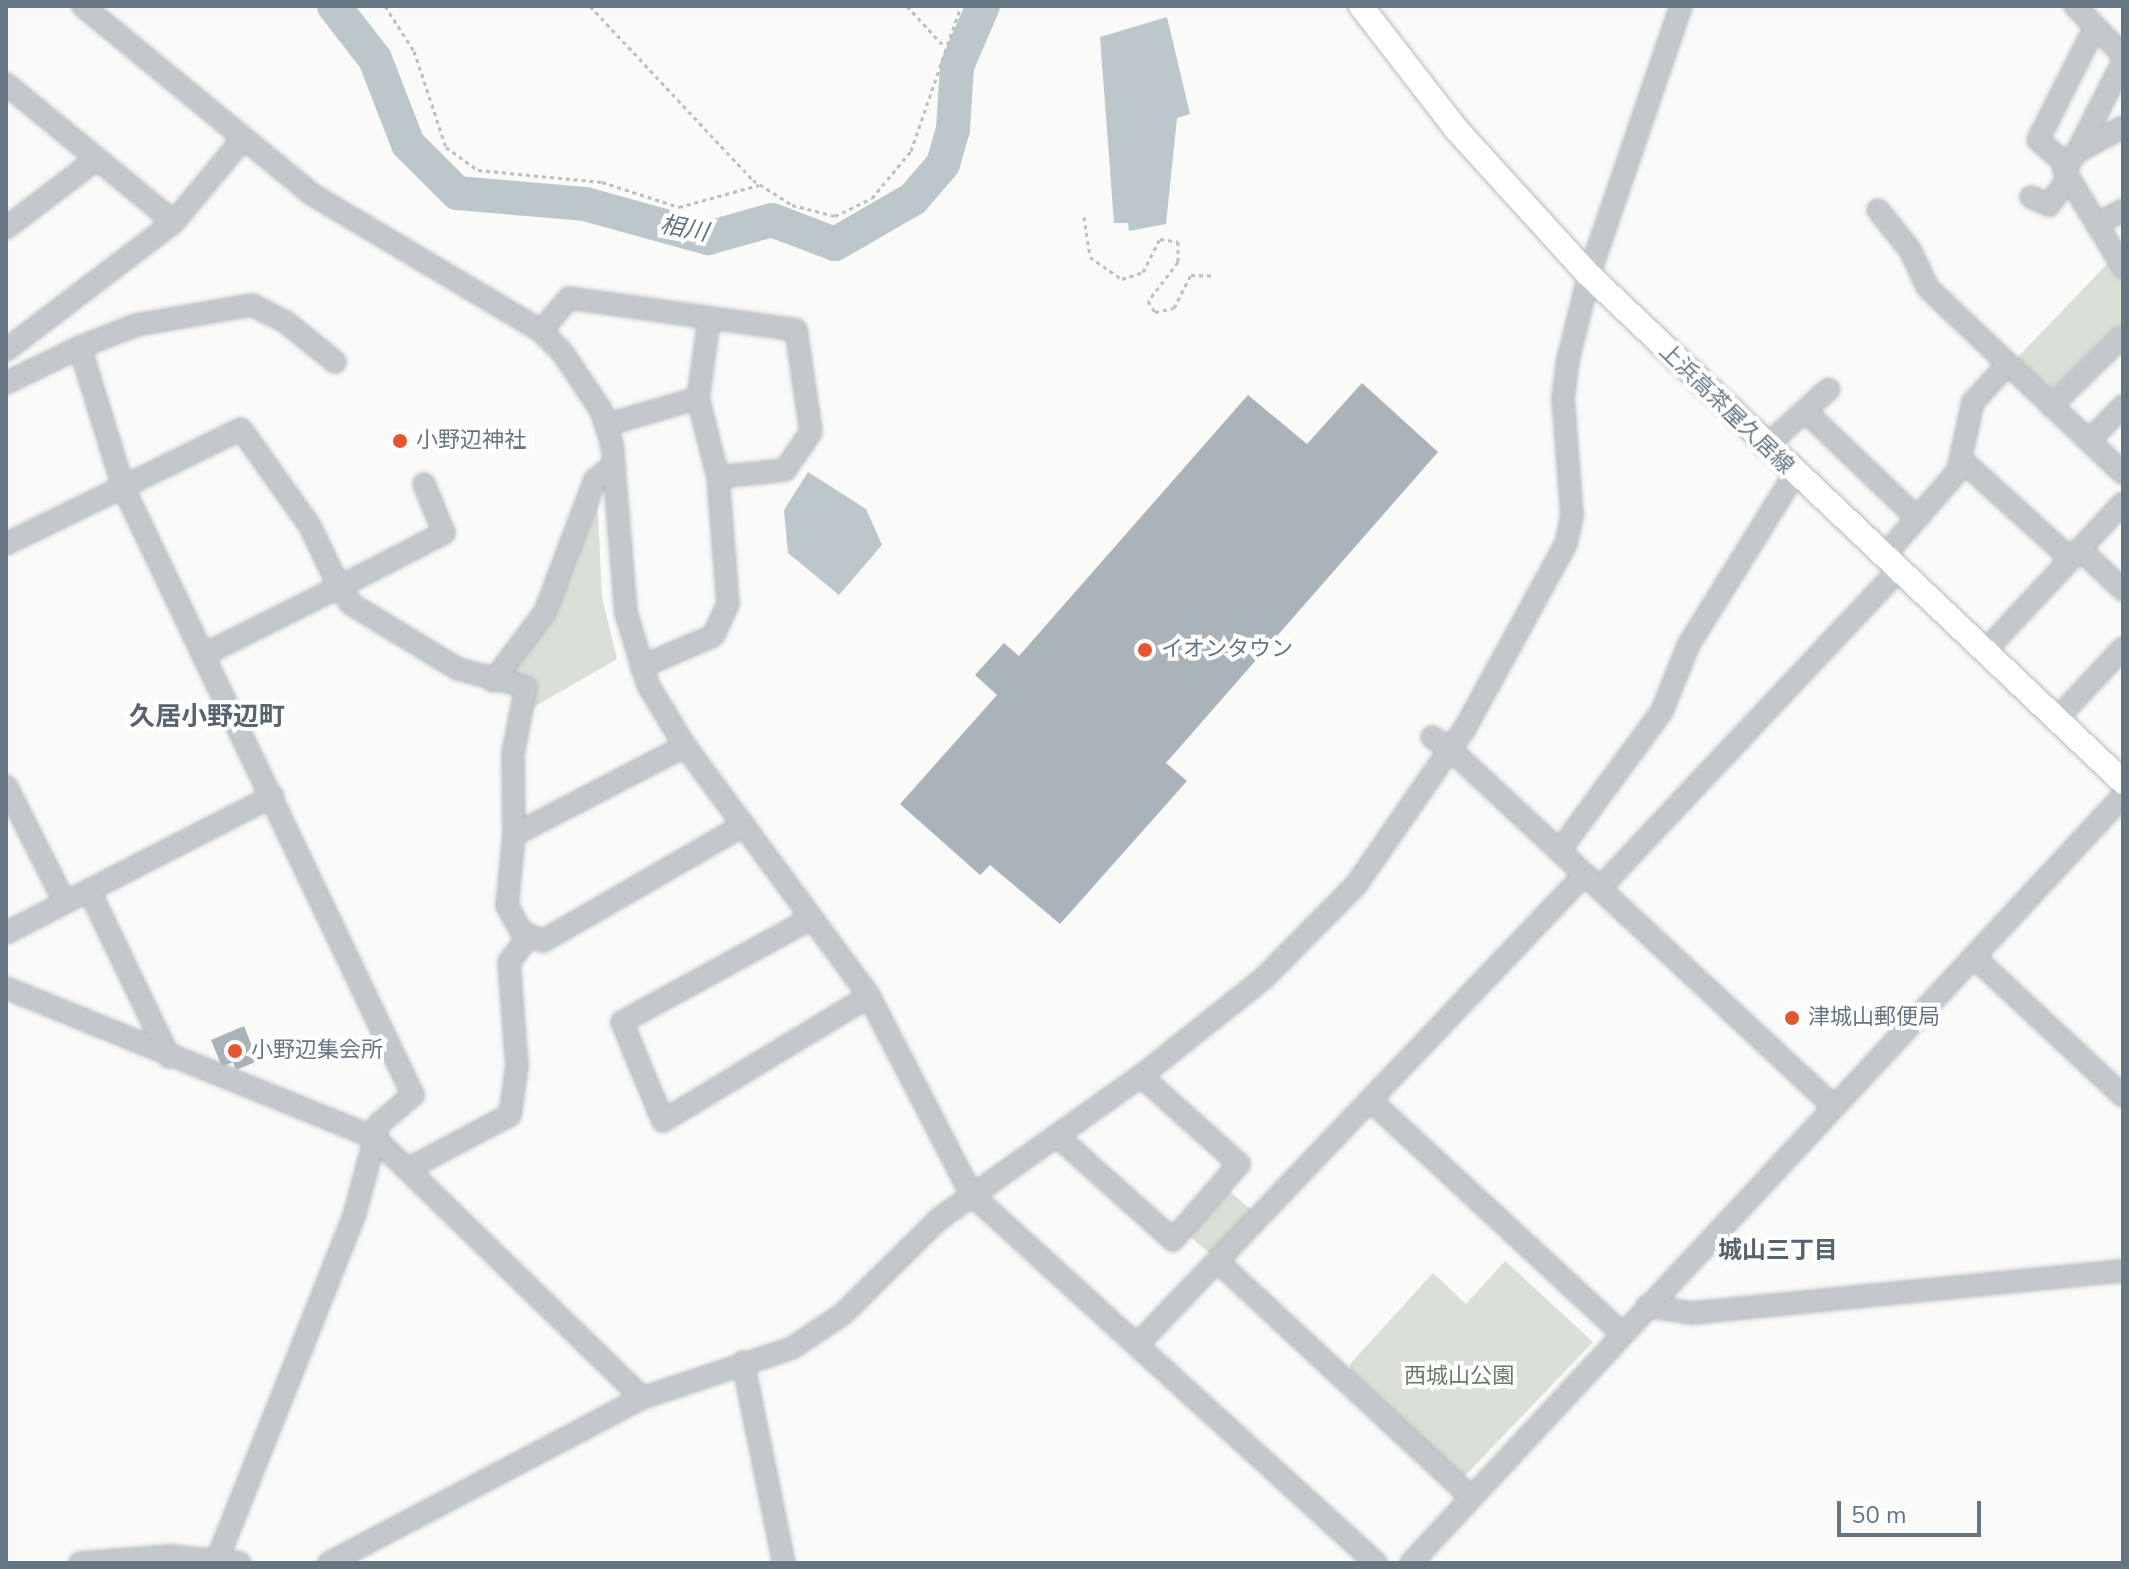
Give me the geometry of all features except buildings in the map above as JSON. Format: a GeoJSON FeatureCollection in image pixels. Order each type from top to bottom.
{"type":"FeatureCollection","features":[{"type":"Feature","properties":{"kind":"main road","name":"上浜高茶屋久居線"},"geometry":{"type":"LineString","coordinates":[[1361,6],[1456,129],[1589,275],[1794,475],[1892,562],[2123,782]]}},
{"type":"Feature","properties":{"kind":"street"},"geometry":{"type":"LineString","coordinates":[[83,6],[313,195],[541,331],[577,372],[606,425],[614,465],[626,613],[641,667],[685,746],[869,996],[971,1194],[1139,1343],[1376,1563]]}},
{"type":"Feature","properties":{"kind":"street"},"geometry":{"type":"LineString","coordinates":[[329,1563],[642,1398],[792,1348],[843,1314],[971,1194],[1206,1028],[1328,918],[1450,749],[1566,544],[1573,479],[1565,380],[1589,275],[1681,6]]}},
{"type":"Feature","properties":{"kind":"street"},"geometry":{"type":"LineString","coordinates":[[2075,6],[2094,29],[2123,55]]}},
{"type":"Feature","properties":{"kind":"street"},"geometry":{"type":"LineString","coordinates":[[2094,29],[2038,140],[2071,165],[2097,224],[2123,267]]}},
{"type":"Feature","properties":{"kind":"street"},"geometry":{"type":"LineString","coordinates":[[2031,197],[2049,205],[2123,62]]}},
{"type":"Feature","properties":{"kind":"street"},"geometry":{"type":"LineString","coordinates":[[10,95],[97,159],[174,222]]}},
{"type":"Feature","properties":{"kind":"street"},"geometry":{"type":"LineString","coordinates":[[2071,165],[2123,127]]}},
{"type":"Feature","properties":{"kind":"street"},"geometry":{"type":"LineString","coordinates":[[6,350],[174,222],[243,139]]}},
{"type":"Feature","properties":{"kind":"street"},"geometry":{"type":"LineString","coordinates":[[6,228],[97,159]]}},
{"type":"Feature","properties":{"kind":"street"},"geometry":{"type":"LineString","coordinates":[[1878,210],[1910,250],[1928,288],[2123,473]]}},
{"type":"Feature","properties":{"kind":"street"},"geometry":{"type":"LineString","coordinates":[[2097,224],[2123,210]]}},
{"type":"Feature","properties":{"kind":"street"},"geometry":{"type":"LineString","coordinates":[[541,331],[569,298],[709,321],[796,330],[811,432],[785,470],[718,477]]}},
{"type":"Feature","properties":{"kind":"street"},"geometry":{"type":"LineString","coordinates":[[6,383],[80,347],[136,325],[252,305],[287,323],[335,362]]}},
{"type":"Feature","properties":{"kind":"street"},"geometry":{"type":"LineString","coordinates":[[641,667],[713,636],[728,604],[718,477],[698,398],[709,321]]}},
{"type":"Feature","properties":{"kind":"street"},"geometry":{"type":"LineString","coordinates":[[2051,406],[2123,336]]}},
{"type":"Feature","properties":{"kind":"street"},"geometry":{"type":"LineString","coordinates":[[80,347],[123,487],[413,1095],[379,1124],[354,1216],[218,1558]]}},
{"type":"Feature","properties":{"kind":"street"},"geometry":{"type":"LineString","coordinates":[[1958,470],[1973,402],[2007,365]]}},
{"type":"Feature","properties":{"kind":"street"},"geometry":{"type":"LineString","coordinates":[[1765,447],[1829,389]]}},
{"type":"Feature","properties":{"kind":"street"},"geometry":{"type":"LineString","coordinates":[[606,425],[698,398]]}},
{"type":"Feature","properties":{"kind":"street"},"geometry":{"type":"LineString","coordinates":[[2089,441],[2123,406]]}},
{"type":"Feature","properties":{"kind":"street"},"geometry":{"type":"LineString","coordinates":[[1805,411],[1917,518]]}},
{"type":"Feature","properties":{"kind":"street"},"geometry":{"type":"LineString","coordinates":[[6,544],[241,429],[310,526],[339,587],[351,604],[436,656],[493,681],[526,687],[513,754],[514,835],[507,906],[529,936],[543,941],[744,825]]}},
{"type":"Feature","properties":{"kind":"street"},"geometry":{"type":"LineString","coordinates":[[1139,1343],[1370,1100],[1593,881],[1892,562],[1917,518],[1965,463],[2123,590]]}},
{"type":"Feature","properties":{"kind":"street"},"geometry":{"type":"LineString","coordinates":[[493,681],[545,612],[595,480],[614,465]]}},
{"type":"Feature","properties":{"kind":"street"},"geometry":{"type":"LineString","coordinates":[[1560,850],[1662,711],[1689,644],[1794,475]]}},
{"type":"Feature","properties":{"kind":"street"},"geometry":{"type":"LineString","coordinates":[[203,655],[444,533],[424,484]]}},
{"type":"Feature","properties":{"kind":"street"},"geometry":{"type":"LineString","coordinates":[[1985,651],[2123,503]]}},
{"type":"Feature","properties":{"kind":"street"},"geometry":{"type":"LineString","coordinates":[[2066,709],[2123,648]]}},
{"type":"Feature","properties":{"kind":"street"},"geometry":{"type":"LineString","coordinates":[[1432,737],[1450,749],[1560,850],[1832,1105]]}},
{"type":"Feature","properties":{"kind":"street"},"geometry":{"type":"LineString","coordinates":[[514,835],[685,746]]}},
{"type":"Feature","properties":{"kind":"street"},"geometry":{"type":"LineString","coordinates":[[6,786],[64,901]]}},
{"type":"Feature","properties":{"kind":"street"},"geometry":{"type":"LineString","coordinates":[[6,933],[273,796]]}},
{"type":"Feature","properties":{"kind":"street"},"geometry":{"type":"LineString","coordinates":[[1411,1563],[1469,1495],[2123,796]]}},
{"type":"Feature","properties":{"kind":"street"},"geometry":{"type":"LineString","coordinates":[[90,892],[169,1057]]}},
{"type":"Feature","properties":{"kind":"street"},"geometry":{"type":"LineString","coordinates":[[812,918],[622,1022],[663,1121],[869,996]]}},
{"type":"Feature","properties":{"kind":"street"},"geometry":{"type":"LineString","coordinates":[[408,1169],[510,1115],[517,1066],[509,962],[529,936]]}},
{"type":"Feature","properties":{"kind":"street"},"geometry":{"type":"LineString","coordinates":[[1974,957],[2123,1096]]}},
{"type":"Feature","properties":{"kind":"street"},"geometry":{"type":"LineString","coordinates":[[6,988],[169,1057],[375,1138],[642,1398]]}},
{"type":"Feature","properties":{"kind":"street"},"geometry":{"type":"LineString","coordinates":[[1057,1136],[1173,1240],[1239,1164],[1141,1076]]}},
{"type":"Feature","properties":{"kind":"street"},"geometry":{"type":"LineString","coordinates":[[1370,1100],[1622,1333]]}},
{"type":"Feature","properties":{"kind":"street"},"geometry":{"type":"LineString","coordinates":[[1217,1261],[1469,1495]]}},
{"type":"Feature","properties":{"kind":"street"},"geometry":{"type":"LineString","coordinates":[[1647,1306],[1692,1313],[2123,1271]]}},
{"type":"Feature","properties":{"kind":"street"},"geometry":{"type":"LineString","coordinates":[[743,1362],[784,1563]]}},
{"type":"Feature","properties":{"kind":"street"},"geometry":{"type":"LineString","coordinates":[[80,1563],[126,1557],[218,1558],[240,1563]]}},
{"type":"Feature","properties":{"kind":"path"},"geometry":{"type":"LineString","coordinates":[[385,6],[414,51],[446,147],[478,170],[602,182],[679,207],[759,185]]}},
{"type":"Feature","properties":{"kind":"path"},"geometry":{"type":"LineString","coordinates":[[590,6],[759,185],[814,214],[835,216],[872,198],[911,151],[943,45],[961,6]]}},
{"type":"Feature","properties":{"kind":"path"},"geometry":{"type":"LineString","coordinates":[[907,6],[943,45]]}},
{"type":"Feature","properties":{"kind":"path"},"geometry":{"type":"LineString","coordinates":[[1084,217],[1090,257],[1122,279],[1143,272],[1160,239],[1178,242],[1178,262],[1148,301],[1155,312],[1174,308],[1191,275],[1214,276]]}},
{"type":"Feature","properties":{"kind":"green space"},"geometry":{"type":"Polygon","coordinates":[[[2111,260],[2123,278],[2123,322],[2048,392],[2014,361],[2111,260]]]}},
{"type":"Feature","properties":{"kind":"green space"},"geometry":{"type":"Polygon","coordinates":[[[597,490],[602,598],[617,659],[527,711],[508,670],[597,490]]]}},
{"type":"Feature","properties":{"kind":"green space"},"geometry":{"type":"Polygon","coordinates":[[[1228,1190],[1254,1212],[1213,1256],[1188,1235],[1228,1190]]]}},
{"type":"Feature","properties":{"kind":"green space","name":"西城山公園"},"geometry":{"type":"Polygon","coordinates":[[[1505,1261],[1593,1342],[1461,1480],[1351,1376],[1350,1364],[1433,1273],[1466,1304],[1505,1261]]]}},
{"type":"Feature","properties":{"kind":"shaded area"},"geometry":{"type":"Polygon","coordinates":[[[1167,17],[1190,114],[1177,118],[1166,224],[1129,231],[1128,223],[1114,223],[1100,37],[1167,17]]]}},
{"type":"Feature","properties":{"kind":"shaded area"},"geometry":{"type":"Polygon","coordinates":[[[808,472],[866,509],[882,545],[839,595],[788,553],[784,510],[808,472]]]}},
{"type":"Feature","properties":{"kind":"waterway","name":"相川"},"geometry":{"type":"LineString","coordinates":[[334,6],[375,59],[408,144],[457,193],[585,204],[708,238],[772,220],[835,244],[913,199],[943,164],[953,129],[957,66],[983,6]]}},
{"type":"Feature","properties":{"kind":"place","name":"小野辺神社"},"geometry":{"type":"Point","coordinates":[400,441]}},
{"type":"Feature","properties":{"kind":"place","name":"イオンタウン"},"geometry":{"type":"Point","coordinates":[1145,650]}},
{"type":"Feature","properties":{"kind":"place","name":"津城山郵便局"},"geometry":{"type":"Point","coordinates":[1792,1018]}},
{"type":"Feature","properties":{"kind":"place","name":"小野辺集会所"},"geometry":{"type":"Point","coordinates":[235,1051]}},
{"type":"Feature","properties":{"kind":"district","name":"久居小野辺町"},"geometry":{"type":"Point","coordinates":[207,717]}},
{"type":"Feature","properties":{"kind":"district","name":"城山三丁目"},"geometry":{"type":"Point","coordinates":[1778,1251]}}]}
